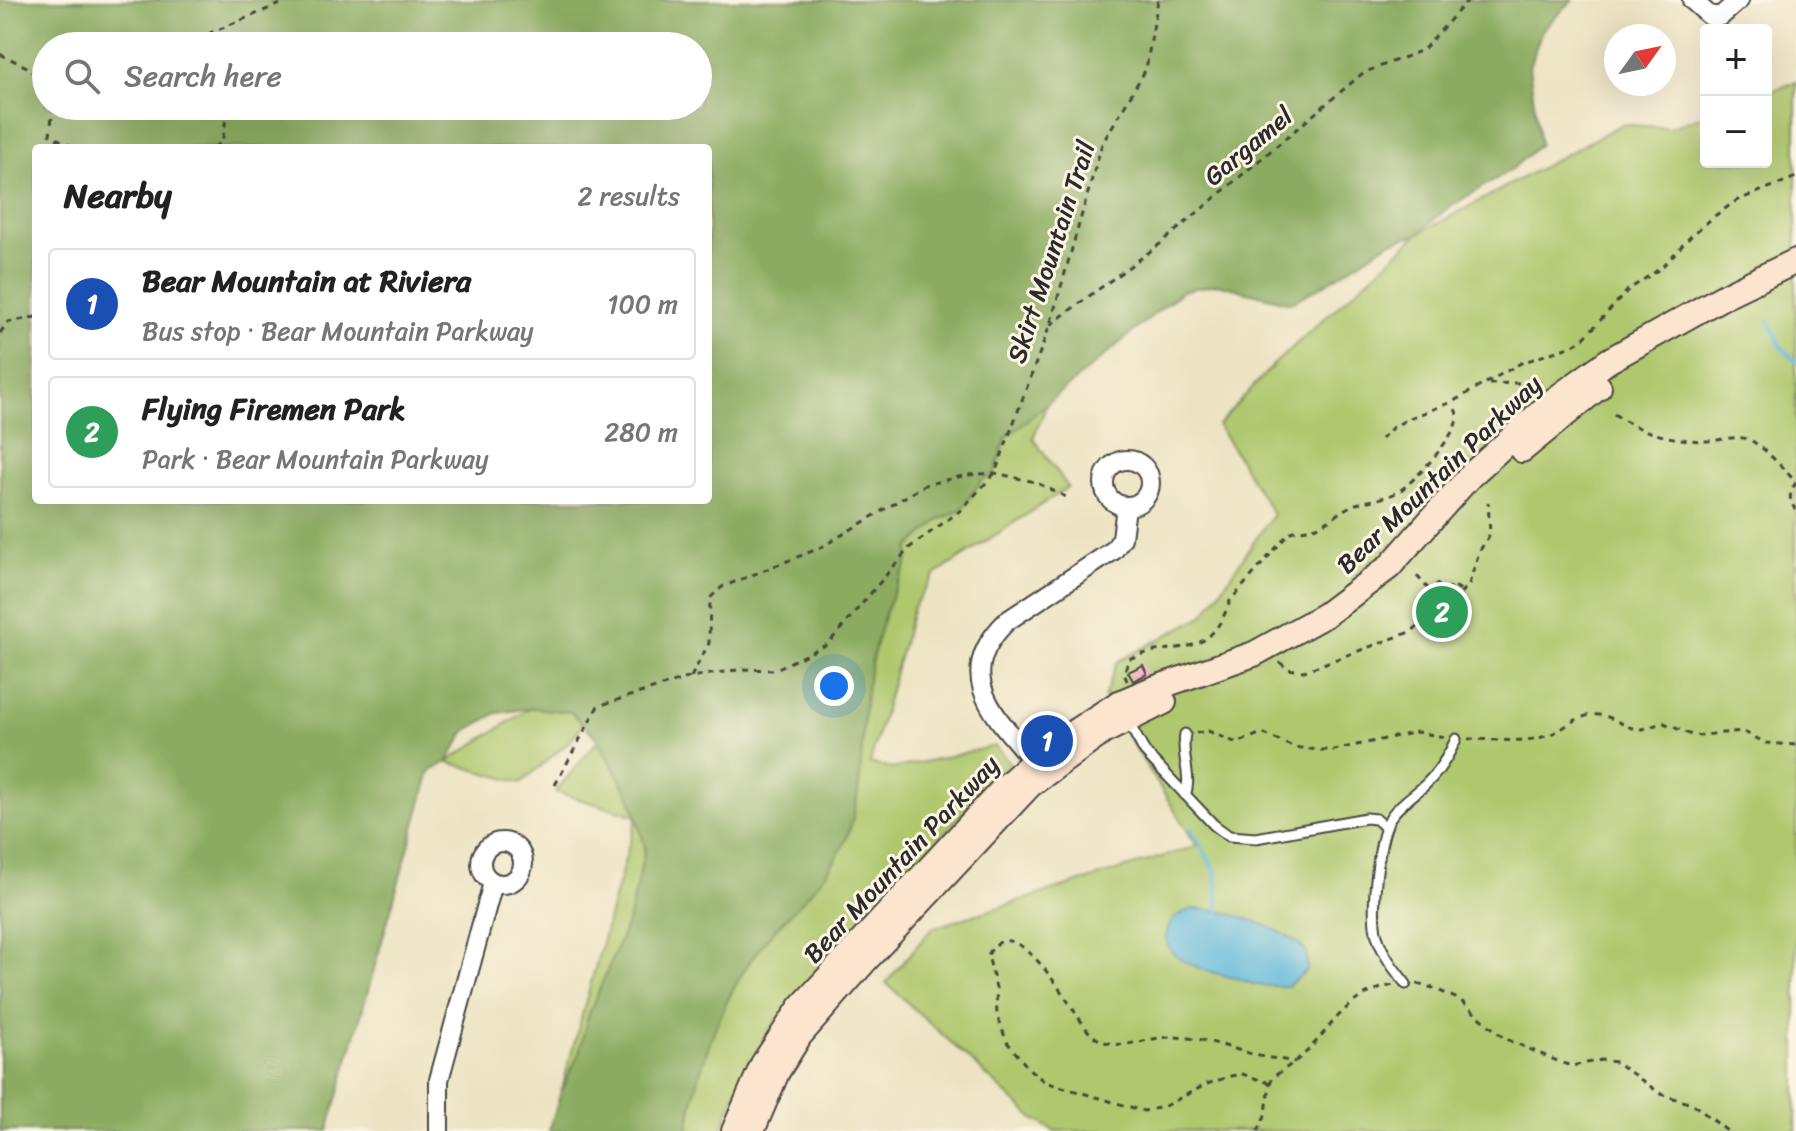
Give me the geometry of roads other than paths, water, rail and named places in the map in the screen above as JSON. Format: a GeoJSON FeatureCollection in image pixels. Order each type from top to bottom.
{"type":"FeatureCollection","features":[{"type":"Feature","properties":{"kind":"street"},"geometry":{"type":"LineString","coordinates":[[1692,0],[1710,16],[1721,16],[1739,0]]}},
{"type":"Feature","properties":{"kind":"street","name":"Bear Mountain Parkway"},"geometry":{"type":"LineString","coordinates":[[752,1131],[777,1072],[800,1035],[1017,797],[1038,767],[1069,733],[1119,703],[1254,654],[1325,615],[1389,567],[1470,476],[1554,400],[1608,361],[1730,293],[1796,261]]}},
{"type":"Feature","properties":{"kind":"street","name":"Bear Mountain Parkway"},"geometry":{"type":"LineString","coordinates":[[734,1131],[763,1064],[801,1007],[1003,789],[1126,719],[1276,657],[1331,625],[1396,577],[1499,471],[1594,390],[1736,304],[1796,275]]}},
{"type":"Feature","properties":{"kind":"street"},"geometry":{"type":"LineString","coordinates":[[1038,767],[991,711],[984,698],[980,683],[984,650],[992,636],[1007,621],[1114,550],[1122,538],[1126,507]]}},
{"type":"Feature","properties":{"kind":"street"},"geometry":{"type":"LineString","coordinates":[[439,1131],[439,1080],[493,883]]}},
{"type":"Feature","properties":{"kind":"lane"},"geometry":{"type":"LineString","coordinates":[[1126,719],[1145,752],[1214,825],[1229,836],[1256,838],[1366,818],[1376,819],[1385,827]]}},
{"type":"Feature","properties":{"kind":"lane"},"geometry":{"type":"LineString","coordinates":[[1185,734],[1183,753],[1188,788],[1185,795]]}},
{"type":"Feature","properties":{"kind":"lane"},"geometry":{"type":"LineString","coordinates":[[1406,984],[1383,951],[1374,920],[1381,841],[1385,827],[1396,810],[1437,773],[1456,739]]}},
{"type":"Feature","properties":{"kind":"water"},"geometry":{"type":"Polygon","coordinates":[[[1193,909],[1238,916],[1285,935],[1307,952],[1307,970],[1288,986],[1268,986],[1218,974],[1180,959],[1167,942],[1167,932],[1173,919],[1193,909]]]}},
{"type":"Feature","properties":{"kind":"waterway"},"geometry":{"type":"LineString","coordinates":[[1769,320],[1781,347],[1796,361]]}},
{"type":"Feature","properties":{"kind":"waterway"},"geometry":{"type":"LineString","coordinates":[[1191,829],[1216,872],[1219,911]]}},
{"type":"Feature","properties":{"kind":"place","name":"Flying Firemen Park"},"geometry":{"type":"Point","coordinates":[1442,612]}},
{"type":"Feature","properties":{"kind":"place","name":"Bear Mountain at Riviera"},"geometry":{"type":"Point","coordinates":[1047,741]}}]}
